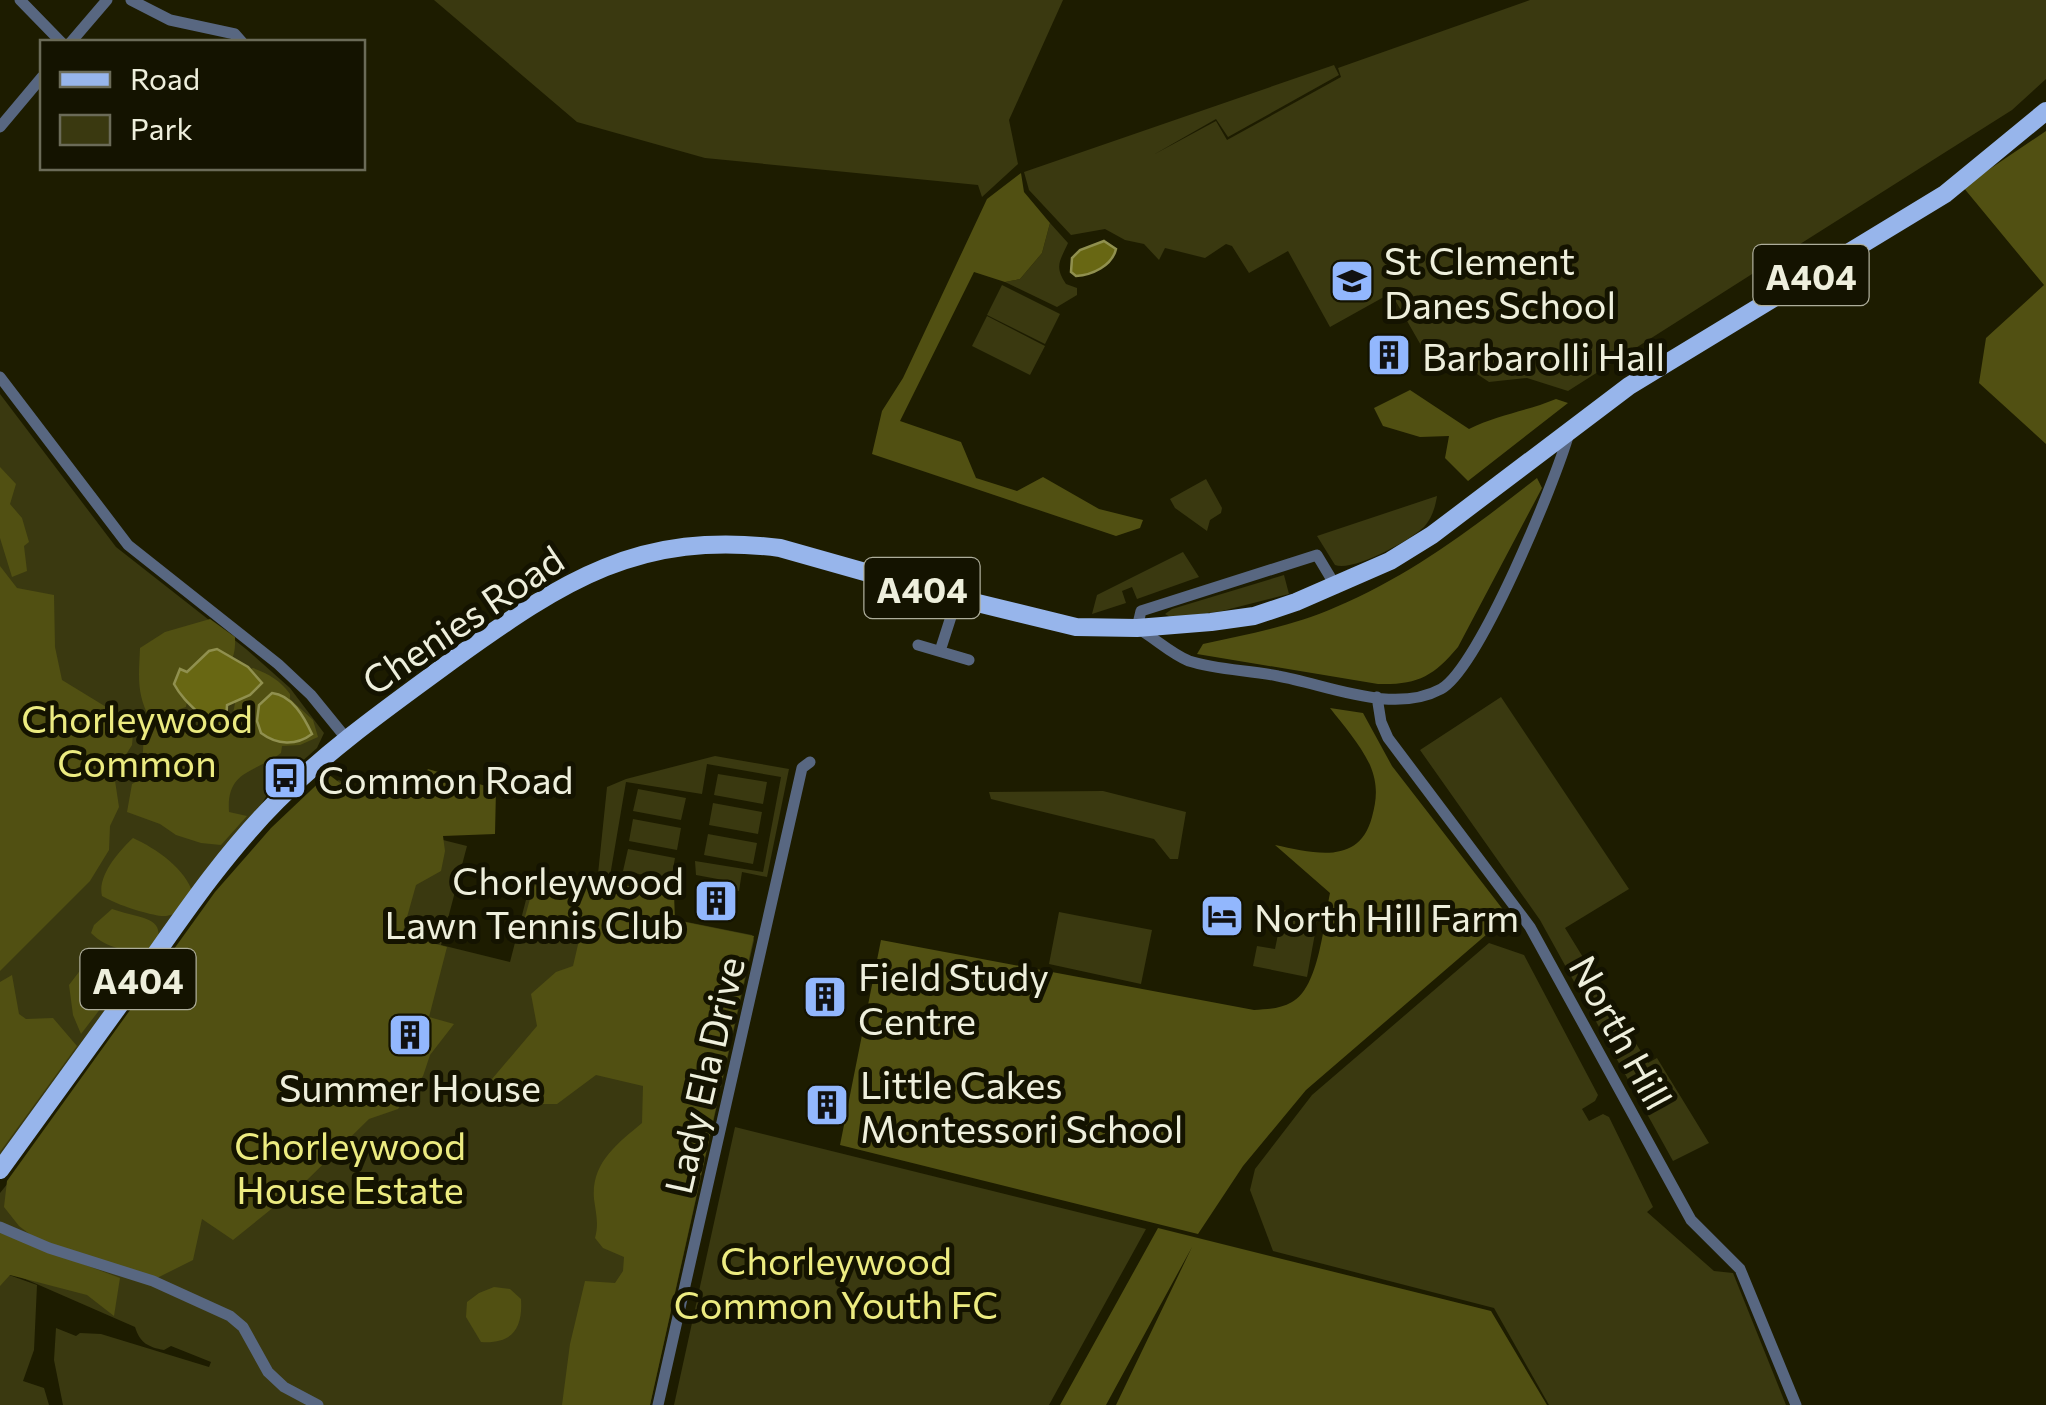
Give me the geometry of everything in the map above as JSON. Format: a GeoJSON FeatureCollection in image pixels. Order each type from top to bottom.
{"type":"FeatureCollection","features":[{"type":"Feature","properties":{"kind":"main road","name":"A404"},"geometry":{"type":"LineString","coordinates":[[1570,429],[1628,386],[1945,194],[2046,111]]}},
{"type":"Feature","properties":{"kind":"main road","name":"Chenies Road"},"geometry":{"type":"LineString","coordinates":[[346,738],[540,599],[619,560],[656,550],[708,544],[780,548],[1076,627],[1138,628],[1254,616],[1390,561],[1432,535],[1570,429]]}},
{"type":"Feature","properties":{"kind":"main road","name":"A404"},"geometry":{"type":"LineString","coordinates":[[0,1170],[206,884],[277,801],[346,738]]}},
{"type":"Feature","properties":{"kind":"street"},"geometry":{"type":"LineString","coordinates":[[20,0],[59,40]]}},
{"type":"Feature","properties":{"kind":"street"},"geometry":{"type":"LineString","coordinates":[[74,40],[107,0]]}},
{"type":"Feature","properties":{"kind":"street"},"geometry":{"type":"LineString","coordinates":[[131,0],[170,20],[235,34],[240,40]]}},
{"type":"Feature","properties":{"kind":"street"},"geometry":{"type":"LineString","coordinates":[[0,127],[40,80]]}},
{"type":"Feature","properties":{"kind":"street"},"geometry":{"type":"LineString","coordinates":[[0,377],[128,545],[278,664],[346,738]]}},
{"type":"Feature","properties":{"kind":"street"},"geometry":{"type":"LineString","coordinates":[[1335,585],[1317,555],[1141,611],[1138,628],[1192,662],[1277,675],[1377,697],[1409,699],[1445,687],[1466,666],[1551,487],[1570,429]]}},
{"type":"Feature","properties":{"kind":"street"},"geometry":{"type":"LineString","coordinates":[[940,651],[957,598]]}},
{"type":"Feature","properties":{"kind":"street"},"geometry":{"type":"LineString","coordinates":[[918,644],[970,660]]}},
{"type":"Feature","properties":{"kind":"street","name":"North Hill"},"geometry":{"type":"LineString","coordinates":[[1377,697],[1388,738],[1530,927],[1691,1220],[1740,1269],[1796,1405]]}},
{"type":"Feature","properties":{"kind":"street","name":"Lady Ela Drive"},"geometry":{"type":"LineString","coordinates":[[658,1405],[802,768],[810,762]]}},
{"type":"Feature","properties":{"kind":"street"},"geometry":{"type":"LineString","coordinates":[[0,1226],[49,1248],[153,1280],[230,1316],[243,1327],[268,1372],[284,1387],[318,1405]]}},
{"type":"Feature","properties":{"kind":"green space"},"geometry":{"type":"Polygon","coordinates":[[[434,0],[1063,0],[1009,120],[1018,164],[982,197],[978,185],[705,158],[577,122],[434,0]]]}},
{"type":"Feature","properties":{"kind":"green space"},"geometry":{"type":"Polygon","coordinates":[[[1530,0],[2046,0],[2046,79],[2012,110],[1568,391],[1527,378],[1489,382],[1456,360],[1438,375],[1391,293],[1330,327],[1288,251],[1249,273],[1232,246],[1226,244],[1205,258],[1165,248],[1159,260],[1144,244],[1125,240],[1105,229],[1071,235],[1029,190],[1024,172],[1334,65],[1339,75],[1228,137],[1216,119],[1153,155],[1216,121],[1227,140],[1341,77],[1338,68],[1530,0]]]}},
{"type":"Feature","properties":{"kind":"green space"},"geometry":{"type":"Polygon","coordinates":[[[1050,223],[1068,243],[1060,264],[1062,278],[1077,288],[1077,295],[1057,307],[1005,282],[1020,279],[1042,253],[1050,223]]]}},
{"type":"Feature","properties":{"kind":"green space"},"geometry":{"type":"Polygon","coordinates":[[[1002,285],[1060,314],[1045,344],[987,315],[1002,285]]]}},
{"type":"Feature","properties":{"kind":"green space"},"geometry":{"type":"Polygon","coordinates":[[[987,316],[1045,346],[1030,375],[972,346],[987,316]]]}},
{"type":"Feature","properties":{"kind":"green space","name":"Chorleywood Common"},"geometry":{"type":"Polygon","coordinates":[[[0,394],[116,547],[290,688],[324,733],[317,748],[269,791],[254,818],[0,1158],[0,394]]]}},
{"type":"Feature","properties":{"kind":"green space"},"geometry":{"type":"Polygon","coordinates":[[[1206,479],[1222,508],[1210,520],[1207,531],[1175,508],[1170,499],[1206,479]]]}},
{"type":"Feature","properties":{"kind":"green space"},"geometry":{"type":"Polygon","coordinates":[[[1437,496],[1424,527],[1367,560],[1335,565],[1317,536],[1437,496]]]}},
{"type":"Feature","properties":{"kind":"green space"},"geometry":{"type":"Polygon","coordinates":[[[1183,552],[1199,577],[1137,599],[1132,587],[1122,591],[1126,603],[1092,614],[1097,595],[1183,552]]]}},
{"type":"Feature","properties":{"kind":"green space"},"geometry":{"type":"Polygon","coordinates":[[[1284,575],[1289,594],[1222,611],[1172,618],[1165,614],[1172,609],[1284,575]]]}},
{"type":"Feature","properties":{"kind":"green space"},"geometry":{"type":"Polygon","coordinates":[[[1501,697],[1629,889],[1565,928],[1648,1063],[1657,1058],[1709,1143],[1673,1161],[1540,920],[1420,750],[1501,697]]]}},
{"type":"Feature","properties":{"kind":"green space"},"geometry":{"type":"Polygon","coordinates":[[[715,756],[789,769],[767,877],[742,872],[739,891],[723,889],[723,880],[696,875],[695,861],[763,872],[781,777],[707,764],[702,794],[626,782],[610,876],[598,874],[607,787],[715,756]]]}},
{"type":"Feature","properties":{"kind":"green space"},"geometry":{"type":"Polygon","coordinates":[[[718,774],[767,782],[763,804],[714,795],[718,774]]]}},
{"type":"Feature","properties":{"kind":"green space","name":"Chorleywood House Estate"},"geometry":{"type":"Polygon","coordinates":[[[339,780],[443,840],[467,846],[441,945],[510,962],[528,892],[537,881],[568,881],[669,910],[682,921],[752,935],[754,940],[650,1405],[63,1405],[54,1360],[56,1328],[76,1336],[101,1334],[209,1367],[211,1362],[171,1346],[164,1350],[149,1346],[135,1327],[16,1275],[0,1237],[0,1193],[329,784],[339,780]]]}},
{"type":"Feature","properties":{"kind":"green space"},"geometry":{"type":"Polygon","coordinates":[[[638,789],[686,798],[681,820],[633,811],[638,789]]]}},
{"type":"Feature","properties":{"kind":"green space"},"geometry":{"type":"Polygon","coordinates":[[[1103,791],[1186,812],[1178,859],[1170,859],[1154,839],[991,799],[989,792],[1103,791]]]}},
{"type":"Feature","properties":{"kind":"green space"},"geometry":{"type":"Polygon","coordinates":[[[713,803],[762,812],[758,834],[709,825],[713,803]]]}},
{"type":"Feature","properties":{"kind":"green space"},"geometry":{"type":"Polygon","coordinates":[[[633,819],[681,828],[677,850],[629,841],[633,819]]]}},
{"type":"Feature","properties":{"kind":"green space"},"geometry":{"type":"Polygon","coordinates":[[[708,834],[757,843],[753,864],[704,855],[708,834]]]}},
{"type":"Feature","properties":{"kind":"green space"},"geometry":{"type":"Polygon","coordinates":[[[628,849],[675,858],[671,880],[623,871],[628,849]]]}},
{"type":"Feature","properties":{"kind":"green space"},"geometry":{"type":"Polygon","coordinates":[[[1283,910],[1318,917],[1307,977],[1253,966],[1257,946],[1275,949],[1283,910]]]}},
{"type":"Feature","properties":{"kind":"green space"},"geometry":{"type":"Polygon","coordinates":[[[1059,912],[1152,930],[1141,984],[1049,964],[1059,912]]]}},
{"type":"Feature","properties":{"kind":"green space"},"geometry":{"type":"Polygon","coordinates":[[[1489,943],[1524,955],[1598,1095],[1582,1109],[1589,1121],[1603,1114],[1609,1117],[1653,1207],[1647,1212],[1714,1271],[1733,1273],[1786,1405],[1549,1405],[1494,1308],[1273,1251],[1250,1190],[1255,1169],[1312,1095],[1489,943]]]}},
{"type":"Feature","properties":{"kind":"green space","name":"Chorleywood Common Youth FC"},"geometry":{"type":"Polygon","coordinates":[[[735,1127],[1146,1229],[1049,1405],[674,1405],[735,1127]]]}},
{"type":"Feature","properties":{"kind":"green space"},"geometry":{"type":"Polygon","coordinates":[[[9,1275],[37,1285],[34,1350],[23,1381],[44,1388],[49,1405],[0,1405],[0,1285],[9,1275]]]}},
{"type":"Feature","properties":{"kind":"shaded area"},"geometry":{"type":"Polygon","coordinates":[[[2046,131],[2046,444],[1979,383],[1986,338],[2044,285],[1963,187],[2046,131]]]}},
{"type":"Feature","properties":{"kind":"shaded area"},"geometry":{"type":"Polygon","coordinates":[[[1021,173],[1024,192],[1050,223],[1042,253],[1020,279],[1005,282],[974,272],[900,421],[961,442],[976,478],[1017,491],[1043,477],[1099,509],[1143,520],[1140,528],[1116,536],[872,454],[882,411],[903,378],[987,199],[1021,173]]]}},
{"type":"Feature","properties":{"kind":"shaded area"},"geometry":{"type":"Polygon","coordinates":[[[1104,241],[1116,249],[1106,265],[1082,275],[1071,272],[1072,258],[1080,250],[1104,241]]]}},
{"type":"Feature","properties":{"kind":"shaded area"},"geometry":{"type":"Polygon","coordinates":[[[1410,390],[1469,429],[1556,399],[1568,403],[1468,481],[1445,458],[1449,436],[1420,437],[1383,426],[1374,408],[1410,390]]]}},
{"type":"Feature","properties":{"kind":"shaded area"},"geometry":{"type":"Polygon","coordinates":[[[0,467],[16,484],[10,504],[22,518],[29,542],[24,546],[27,571],[12,577],[0,538],[0,467]]]}},
{"type":"Feature","properties":{"kind":"shaded area"},"geometry":{"type":"Polygon","coordinates":[[[1537,478],[1542,488],[1458,647],[1423,677],[1378,684],[1197,654],[1203,644],[1303,619],[1363,595],[1441,549],[1537,478]]]}},
{"type":"Feature","properties":{"kind":"shaded area"},"geometry":{"type":"Polygon","coordinates":[[[0,566],[17,588],[54,595],[55,647],[62,680],[134,724],[132,745],[114,774],[119,807],[110,826],[109,850],[90,881],[0,971],[0,566]]]}},
{"type":"Feature","properties":{"kind":"shaded area"},"geometry":{"type":"Polygon","coordinates":[[[210,619],[235,637],[232,660],[191,691],[186,707],[150,719],[140,692],[140,648],[165,632],[210,619]]]}},
{"type":"Feature","properties":{"kind":"shaded area"},"geometry":{"type":"Polygon","coordinates":[[[217,649],[248,667],[262,683],[250,695],[227,705],[226,722],[214,729],[174,684],[180,669],[187,672],[209,651],[217,649]]]}},
{"type":"Feature","properties":{"kind":"shaded area"},"geometry":{"type":"Polygon","coordinates":[[[253,668],[282,685],[290,699],[313,720],[318,737],[300,745],[282,746],[281,753],[237,780],[229,798],[229,812],[247,816],[221,845],[176,835],[160,824],[127,812],[132,784],[141,779],[144,736],[153,725],[186,722],[204,727],[217,717],[232,715],[238,675],[253,668]]]}},
{"type":"Feature","properties":{"kind":"shaded area"},"geometry":{"type":"Polygon","coordinates":[[[272,693],[291,702],[312,734],[300,741],[286,742],[261,733],[257,721],[259,705],[272,693]]]}},
{"type":"Feature","properties":{"kind":"shaded area"},"geometry":{"type":"Polygon","coordinates":[[[1330,708],[1363,713],[1392,766],[1508,916],[1306,1090],[1243,1166],[1198,1234],[840,1145],[881,940],[1254,1010],[1283,1006],[1301,994],[1319,953],[1330,893],[1275,845],[1319,853],[1346,850],[1366,833],[1376,798],[1370,765],[1330,708]]]}},
{"type":"Feature","properties":{"kind":"shaded area"},"geometry":{"type":"Polygon","coordinates":[[[428,769],[496,789],[495,834],[443,836],[441,871],[416,885],[402,935],[447,947],[429,1017],[454,1024],[398,1109],[369,1119],[305,1182],[233,1240],[202,1219],[193,1260],[157,1278],[40,1242],[19,1226],[4,1207],[7,1181],[215,892],[271,828],[328,774],[356,795],[380,785],[410,794],[428,769]]]}},
{"type":"Feature","properties":{"kind":"shaded area"},"geometry":{"type":"Polygon","coordinates":[[[133,838],[152,848],[184,876],[193,894],[175,913],[149,914],[102,896],[106,872],[133,838]]]}},
{"type":"Feature","properties":{"kind":"shaded area"},"geometry":{"type":"Polygon","coordinates":[[[544,876],[571,876],[674,894],[675,920],[754,936],[650,1405],[562,1405],[570,1344],[585,1281],[615,1283],[623,1271],[624,1257],[603,1248],[595,1238],[594,1186],[608,1155],[642,1123],[643,1086],[596,1075],[557,1104],[538,1104],[529,1084],[501,1095],[492,1079],[537,1026],[531,994],[556,972],[573,966],[580,936],[559,929],[530,933],[523,924],[533,888],[544,876]]]}},
{"type":"Feature","properties":{"kind":"shaded area"},"geometry":{"type":"Polygon","coordinates":[[[112,909],[156,926],[159,933],[150,955],[111,946],[91,933],[94,925],[112,909]]]}},
{"type":"Feature","properties":{"kind":"shaded area"},"geometry":{"type":"Polygon","coordinates":[[[116,952],[137,961],[81,1034],[73,1015],[69,985],[85,964],[116,952]]]}},
{"type":"Feature","properties":{"kind":"shaded area"},"geometry":{"type":"Polygon","coordinates":[[[12,975],[19,1014],[26,1019],[53,1018],[77,1046],[0,1152],[0,982],[12,975]]]}},
{"type":"Feature","properties":{"kind":"shaded area"},"geometry":{"type":"Polygon","coordinates":[[[1158,1228],[1491,1311],[1547,1405],[1116,1405],[1192,1247],[1106,1405],[1060,1405],[1158,1228]]]}},
{"type":"Feature","properties":{"kind":"shaded area"},"geometry":{"type":"Polygon","coordinates":[[[0,1233],[120,1278],[114,1316],[87,1295],[10,1275],[0,1286],[0,1233]]]}},
{"type":"Feature","properties":{"kind":"shaded area"},"geometry":{"type":"Polygon","coordinates":[[[494,1287],[510,1289],[521,1299],[520,1319],[508,1337],[481,1342],[466,1317],[467,1302],[494,1287]]]}},
{"type":"Feature","properties":{"kind":"place","name":"St Clement Danes School"},"geometry":{"type":"Point","coordinates":[1352,281]}},
{"type":"Feature","properties":{"kind":"place","name":"Barbarolli Hall"},"geometry":{"type":"Point","coordinates":[1389,355]}},
{"type":"Feature","properties":{"kind":"place","name":"Common Road"},"geometry":{"type":"Point","coordinates":[285,778]}},
{"type":"Feature","properties":{"kind":"place","name":"Chorleywood Lawn Tennis Club"},"geometry":{"type":"Point","coordinates":[716,901]}},
{"type":"Feature","properties":{"kind":"place","name":"North Hill Farm"},"geometry":{"type":"Point","coordinates":[1222,916]}},
{"type":"Feature","properties":{"kind":"place","name":"Field Study Centre"},"geometry":{"type":"Point","coordinates":[825,997]}},
{"type":"Feature","properties":{"kind":"place","name":"Summer House"},"geometry":{"type":"Point","coordinates":[410,1035]}},
{"type":"Feature","properties":{"kind":"place","name":"Little Cakes Montessori School"},"geometry":{"type":"Point","coordinates":[827,1105]}}]}
